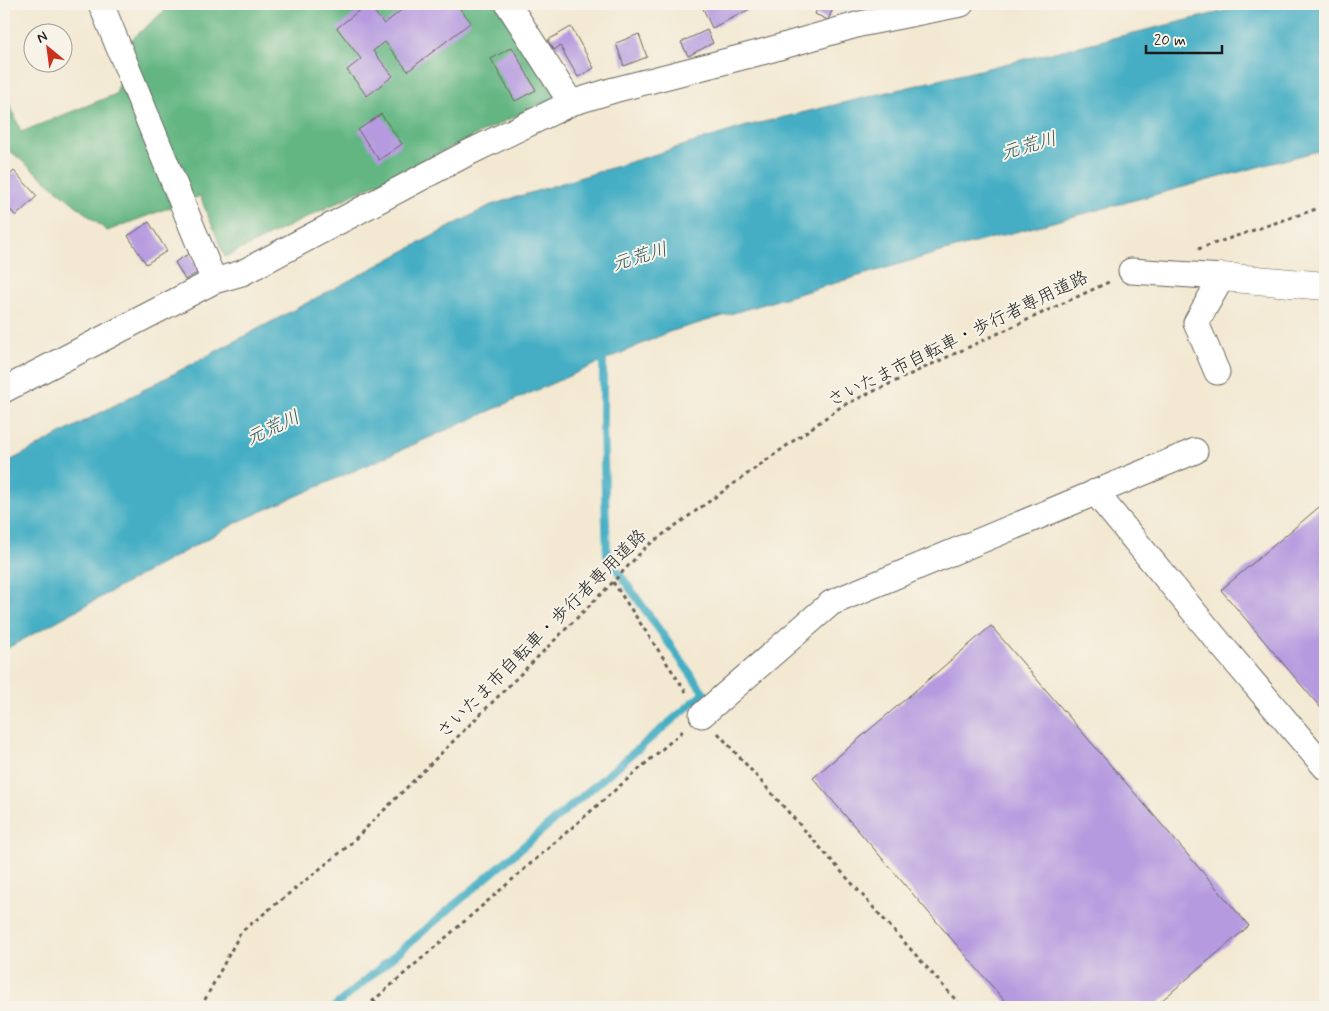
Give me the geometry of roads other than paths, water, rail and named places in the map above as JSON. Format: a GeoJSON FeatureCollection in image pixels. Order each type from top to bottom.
{"type":"FeatureCollection","features":[{"type":"Feature","properties":{"kind":"street"},"geometry":{"type":"LineString","coordinates":[[101,4],[214,281]]}},
{"type":"Feature","properties":{"kind":"street"},"geometry":{"type":"LineString","coordinates":[[508,4],[571,103]]}},
{"type":"Feature","properties":{"kind":"street"},"geometry":{"type":"LineString","coordinates":[[4,390],[214,281],[242,273],[464,155],[571,103],[860,24],[961,4]]}},
{"type":"Feature","properties":{"kind":"street"},"geometry":{"type":"LineString","coordinates":[[1131,271],[1325,286]]}},
{"type":"Feature","properties":{"kind":"street"},"geometry":{"type":"LineString","coordinates":[[1217,372],[1196,323],[1222,277]]}},
{"type":"Feature","properties":{"kind":"street"},"geometry":{"type":"LineString","coordinates":[[702,715],[831,603],[1195,451]]}},
{"type":"Feature","properties":{"kind":"street"},"geometry":{"type":"LineString","coordinates":[[1095,492],[1325,767]]}},
{"type":"Feature","properties":{"kind":"water","name":"元荒川"},"geometry":{"type":"Polygon","coordinates":[[[1254,4],[1325,4],[1325,149],[937,253],[669,332],[240,521],[4,650],[4,464],[491,205],[747,126],[1254,4]]]}},
{"type":"Feature","properties":{"kind":"waterway"},"geometry":{"type":"LineString","coordinates":[[334,1007],[704,693],[607,556],[603,352]]}}]}
